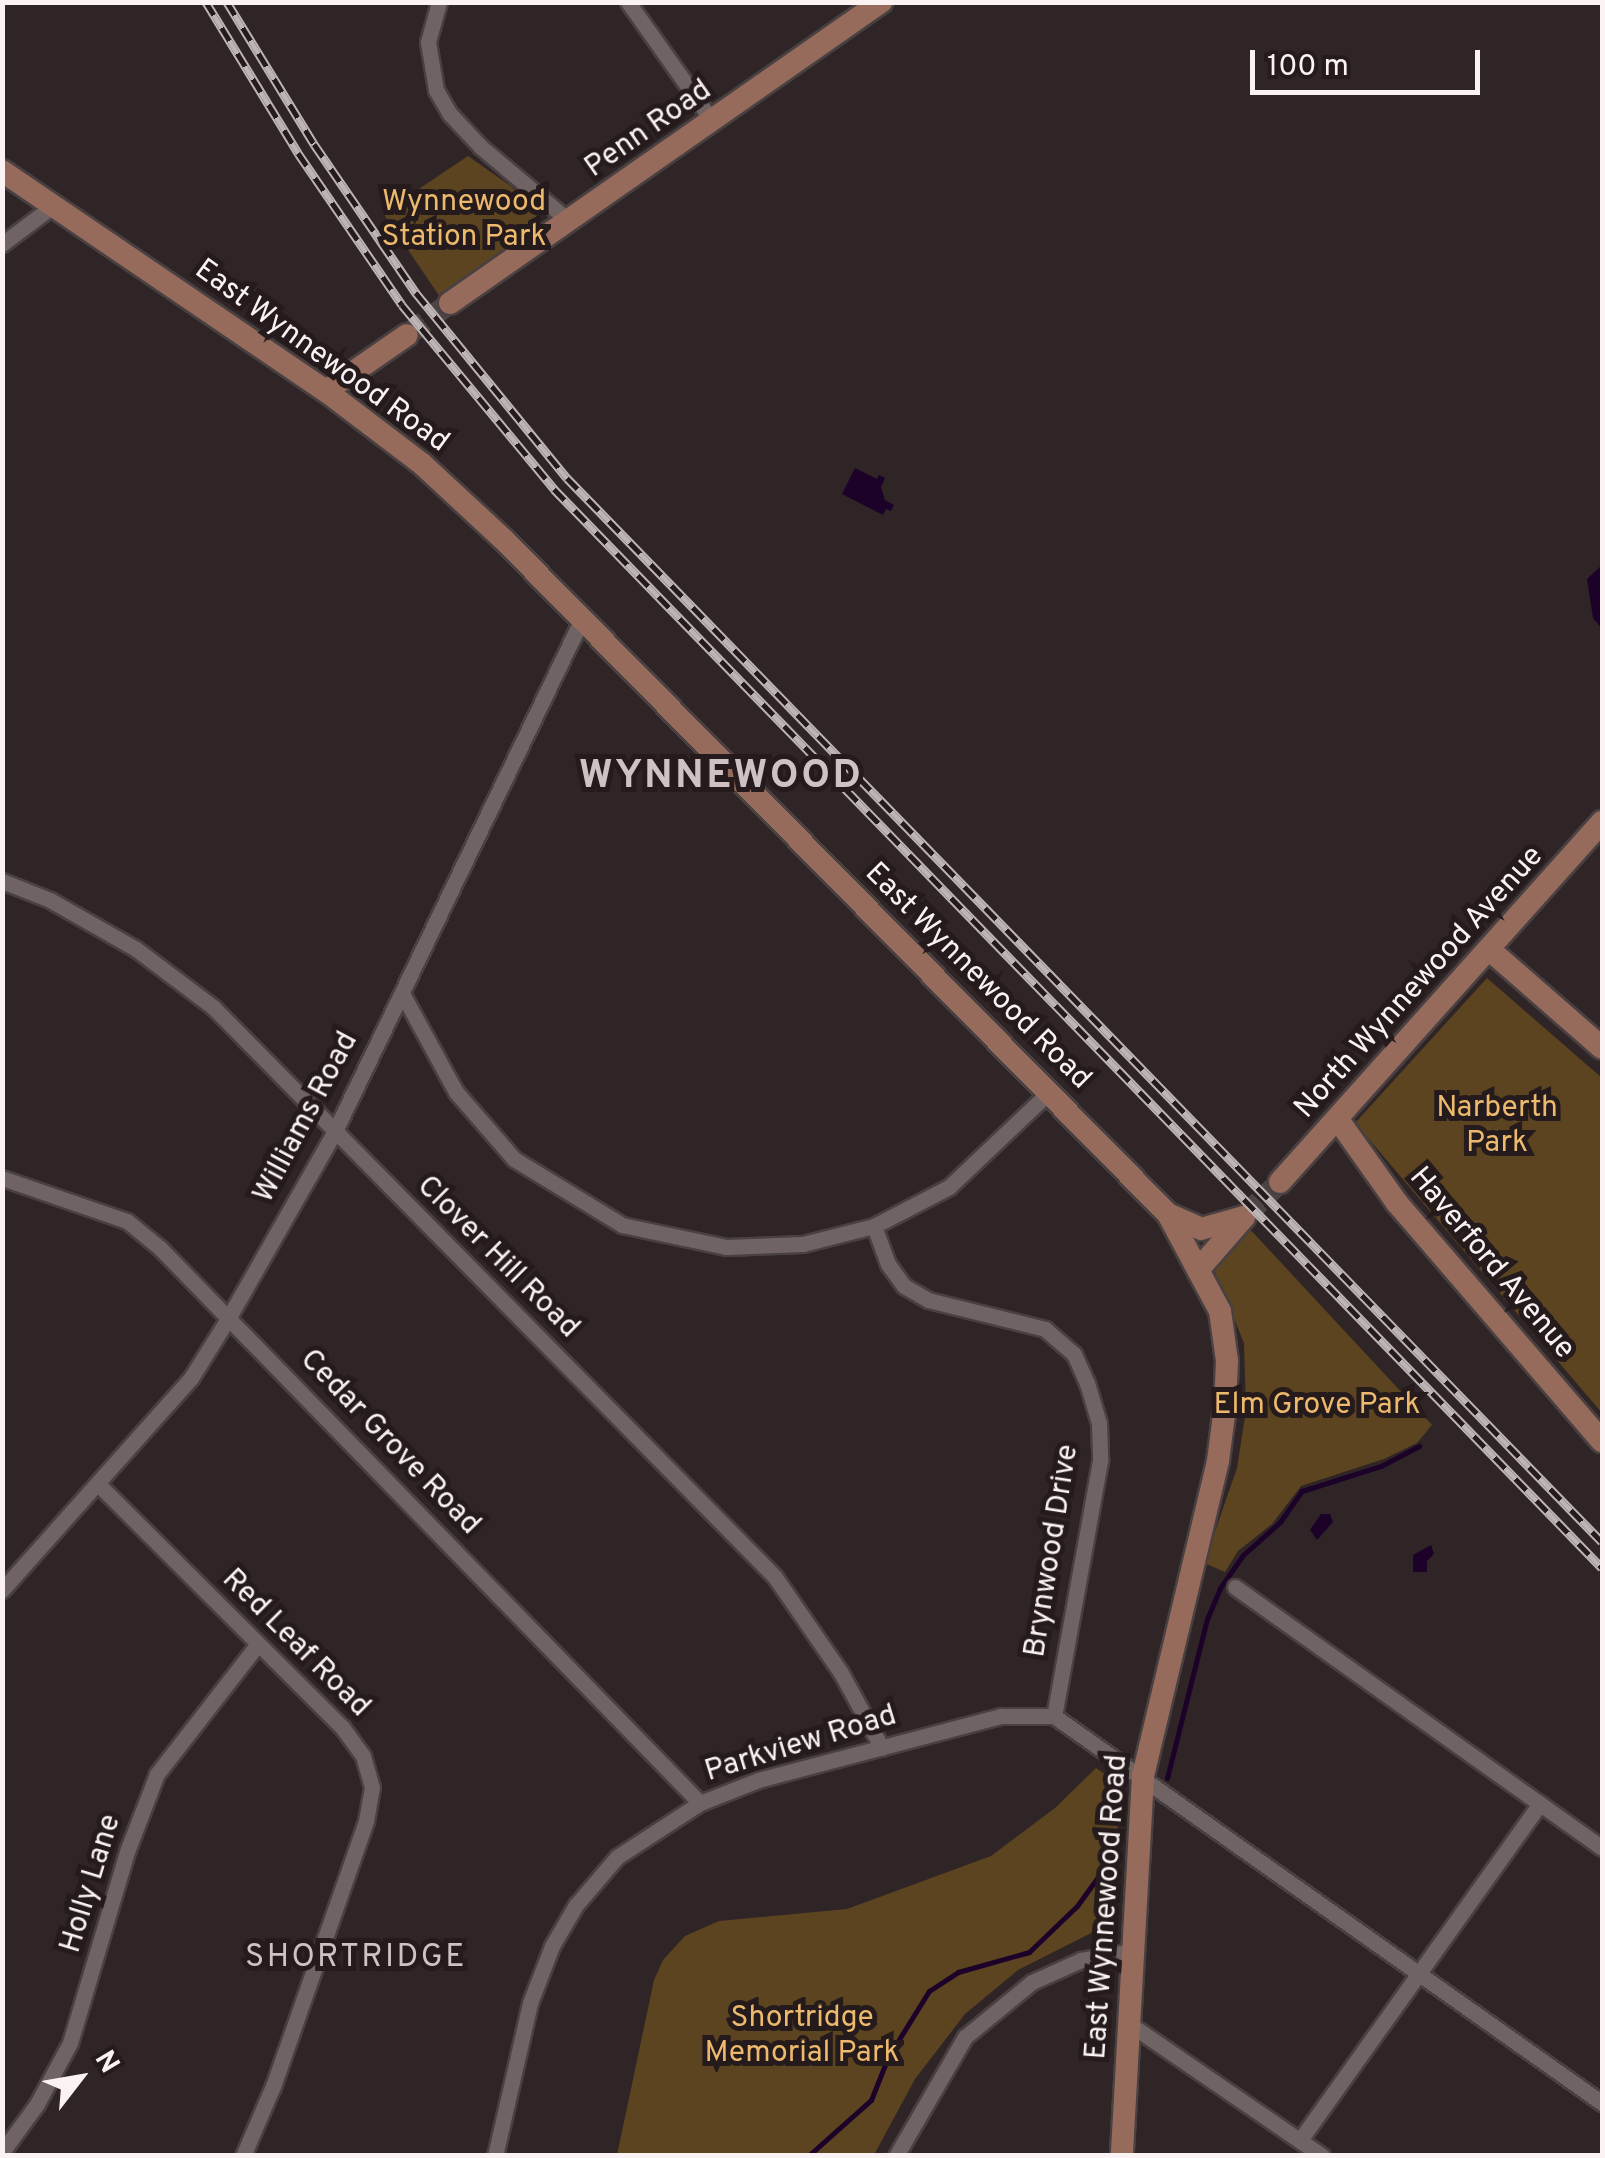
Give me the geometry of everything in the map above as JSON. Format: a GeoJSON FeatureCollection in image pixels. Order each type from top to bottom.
{"type":"FeatureCollection","features":[{"type":"Feature","properties":{"kind":"street"},"geometry":{"type":"LineString","coordinates":[[439,2],[428,42],[429,68],[443,102],[481,147],[570,222]]}},
{"type":"Feature","properties":{"kind":"street"},"geometry":{"type":"LineString","coordinates":[[628,2],[712,122]]}},
{"type":"Feature","properties":{"kind":"street","name":"Penn Road"},"geometry":{"type":"LineString","coordinates":[[450,303],[881,2]]}},
{"type":"Feature","properties":{"kind":"street","name":"East Wynnewood Road"},"geometry":{"type":"LineString","coordinates":[[2,171],[326,391],[422,464],[504,540],[1168,1214],[1220,1312],[1227,1361],[1225,1408],[1218,1461],[1143,1776],[1122,2156]]}},
{"type":"Feature","properties":{"kind":"street"},"geometry":{"type":"LineString","coordinates":[[2,244],[54,206]]}},
{"type":"Feature","properties":{"kind":"street"},"geometry":{"type":"LineString","coordinates":[[326,391],[406,335]]}},
{"type":"Feature","properties":{"kind":"street","name":"Williams Road"},"geometry":{"type":"LineString","coordinates":[[3,1588],[191,1378],[229,1317],[334,1133],[581,622]]}},
{"type":"Feature","properties":{"kind":"street","name":"North Wynnewood Avenue"},"geometry":{"type":"LineString","coordinates":[[1280,1182],[1339,1121],[1602,822]]}},
{"type":"Feature","properties":{"kind":"street","name":"Clover Hill Road"},"geometry":{"type":"LineString","coordinates":[[2,881],[68,910],[136,949],[213,1007],[774,1576],[841,1673],[882,1748]]}},
{"type":"Feature","properties":{"kind":"street"},"geometry":{"type":"LineString","coordinates":[[1491,951],[1602,1048]]}},
{"type":"Feature","properties":{"kind":"street"},"geometry":{"type":"LineString","coordinates":[[402,993],[456,1092],[514,1159],[622,1225],[726,1247],[803,1244],[874,1226],[949,1187],[1048,1092]]}},
{"type":"Feature","properties":{"kind":"street","name":"Haverford Avenue"},"geometry":{"type":"LineString","coordinates":[[1339,1121],[1397,1203],[1602,1441]]}},
{"type":"Feature","properties":{"kind":"street","name":"Cedar Grove Road"},"geometry":{"type":"LineString","coordinates":[[2,1178],[127,1220],[229,1317],[700,1803]]}},
{"type":"Feature","properties":{"kind":"street"},"geometry":{"type":"LineString","coordinates":[[1168,1214],[1201,1229],[1244,1217],[1198,1270]]}},
{"type":"Feature","properties":{"kind":"street","name":"Brynwood Drive"},"geometry":{"type":"LineString","coordinates":[[874,1226],[888,1264],[904,1286],[928,1300],[1045,1329],[1074,1354],[1087,1383],[1099,1423],[1100,1461],[1054,1716]]}},
{"type":"Feature","properties":{"kind":"street","name":"Red Leaf Road"},"geometry":{"type":"LineString","coordinates":[[98,1484],[342,1728],[363,1756],[372,1787],[366,1821],[274,2086],[244,2156]]}},
{"type":"Feature","properties":{"kind":"street"},"geometry":{"type":"LineString","coordinates":[[1235,1587],[1602,1848]]}},
{"type":"Feature","properties":{"kind":"street","name":"Holly Lane"},"geometry":{"type":"LineString","coordinates":[[2,2152],[37,2104],[70,2043],[128,1849],[157,1774],[258,1645]]}},
{"type":"Feature","properties":{"kind":"street","name":"Parkview Road"},"geometry":{"type":"LineString","coordinates":[[495,2156],[530,2003],[568,1919],[617,1856],[700,1803],[758,1780],[1001,1716],[1054,1716]]}},
{"type":"Feature","properties":{"kind":"street"},"geometry":{"type":"LineString","coordinates":[[1054,1716],[1602,2103]]}},
{"type":"Feature","properties":{"kind":"street"},"geometry":{"type":"LineString","coordinates":[[1300,2140],[1540,1804]]}},
{"type":"Feature","properties":{"kind":"street"},"geometry":{"type":"LineString","coordinates":[[896,2156],[965,2037],[1032,1982],[1081,1960],[1132,1951]]}},
{"type":"Feature","properties":{"kind":"street"},"geometry":{"type":"LineString","coordinates":[[1128,2023],[1322,2156]]}},
{"type":"Feature","properties":{"kind":"green space","name":"Wynnewood Station Park"},"geometry":{"type":"Polygon","coordinates":[[[468,156],[512,187],[545,227],[440,297],[383,213],[468,156]]]}},
{"type":"Feature","properties":{"kind":"green space","name":"Narberth Park"},"geometry":{"type":"Polygon","coordinates":[[[1487,978],[1602,1078],[1602,1413],[1355,1123],[1487,978]]]}},
{"type":"Feature","properties":{"kind":"green space","name":"Elm Grove Park"},"geometry":{"type":"Polygon","coordinates":[[[1246,1225],[1432,1425],[1417,1443],[1384,1459],[1301,1486],[1272,1524],[1238,1551],[1225,1572],[1204,1563],[1237,1468],[1246,1410],[1244,1343],[1211,1262],[1246,1225]]]}},
{"type":"Feature","properties":{"kind":"green space","name":"Shortridge Memorial Park"},"geometry":{"type":"Polygon","coordinates":[[[1096,1768],[1111,1778],[1113,1791],[1120,1795],[1111,1923],[1018,1970],[965,2014],[915,2079],[874,2155],[617,2155],[654,1980],[663,1960],[685,1936],[719,1921],[847,1909],[991,1856],[1055,1808],[1096,1768]]]}},
{"type":"Feature","properties":{"kind":"shaded area"},"geometry":{"type":"Polygon","coordinates":[[[855,468],[877,479],[879,475],[885,478],[881,487],[885,500],[894,505],[891,511],[886,509],[883,515],[842,494],[855,468]]]}},
{"type":"Feature","properties":{"kind":"shaded area"},"geometry":{"type":"Polygon","coordinates":[[[1602,565],[1602,629],[1593,618],[1587,579],[1602,565]]]}},
{"type":"Feature","properties":{"kind":"shaded area"},"geometry":{"type":"Polygon","coordinates":[[[1321,1514],[1330,1514],[1333,1522],[1317,1540],[1310,1530],[1321,1514]]]}},
{"type":"Feature","properties":{"kind":"shaded area"},"geometry":{"type":"Polygon","coordinates":[[[1431,1545],[1434,1554],[1427,1561],[1427,1572],[1413,1572],[1413,1555],[1431,1545]]]}},
{"type":"Feature","properties":{"kind":"waterway"},"geometry":{"type":"LineString","coordinates":[[1167,1778],[1207,1619],[1220,1588],[1243,1555],[1280,1522],[1302,1491],[1381,1466],[1419,1446]]}},
{"type":"Feature","properties":{"kind":"waterway"},"geometry":{"type":"LineString","coordinates":[[808,2156],[871,2100],[888,2057],[929,1991],[958,1972],[1029,1952],[1077,1906],[1113,1856]]}},
{"type":"Feature","properties":{"kind":"tunnel"},"geometry":{"type":"LineString","coordinates":[[407,335],[450,303]]}},
{"type":"Feature","properties":{"kind":"tunnel"},"geometry":{"type":"LineString","coordinates":[[1244,1217],[1280,1182]]}},
{"type":"Feature","properties":{"kind":"railway"},"geometry":{"type":"LineString","coordinates":[[206,2],[298,153],[402,305],[554,489],[1602,1568]]}},
{"type":"Feature","properties":{"kind":"railway"},"geometry":{"type":"LineString","coordinates":[[227,2],[314,144],[416,293],[567,478],[1602,1542]]}},
{"type":"Feature","properties":{"kind":"district","name":"WYNNEWOOD"},"geometry":{"type":"Point","coordinates":[721,777]}},
{"type":"Feature","properties":{"kind":"district","name":"SHORTRIDGE"},"geometry":{"type":"Point","coordinates":[356,1958]}}]}
